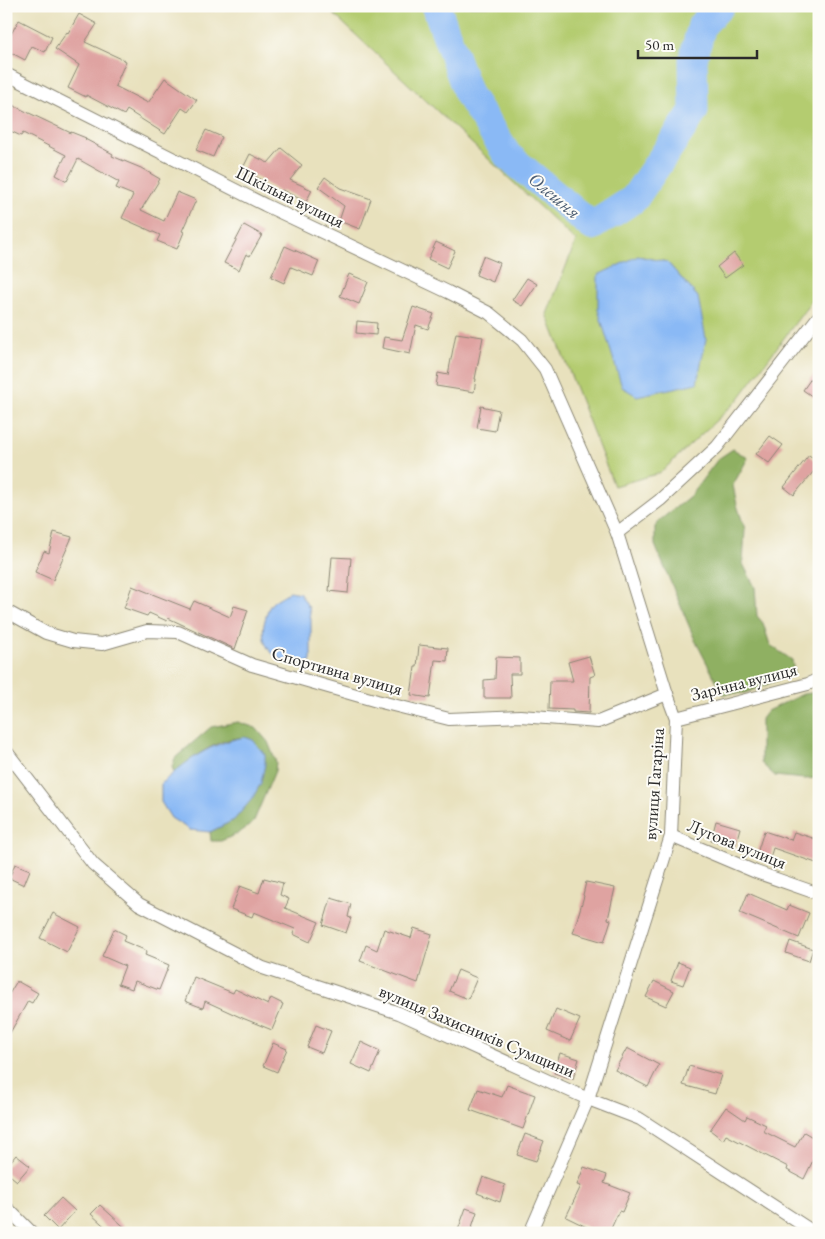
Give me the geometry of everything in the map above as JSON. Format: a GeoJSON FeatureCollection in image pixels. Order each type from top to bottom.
{"type":"FeatureCollection","features":[{"type":"Feature","properties":{"kind":"street","name":"Шкільна вулиця"},"geometry":{"type":"LineString","coordinates":[[6,74],[265,205],[489,313],[522,340],[544,370]]}},
{"type":"Feature","properties":{"kind":"street"},"geometry":{"type":"LineString","coordinates":[[617,533],[660,500],[717,447],[819,316]]}},
{"type":"Feature","properties":{"kind":"street","name":"вулиця Гагаріна"},"geometry":{"type":"LineString","coordinates":[[530,1233],[588,1099],[671,836],[676,718],[666,694],[617,533],[544,370]]}},
{"type":"Feature","properties":{"kind":"street","name":"Спортивна вулиця"},"geometry":{"type":"LineString","coordinates":[[6,611],[46,633],[73,641],[102,644],[147,631],[178,632],[252,665],[377,701],[449,719],[520,716],[598,722],[666,694]]}},
{"type":"Feature","properties":{"kind":"street","name":"Зарічна вулиця"},"geometry":{"type":"LineString","coordinates":[[676,718],[808,684],[819,679]]}},
{"type":"Feature","properties":{"kind":"street","name":"вулиця Захисників Сумщини"},"geometry":{"type":"LineString","coordinates":[[6,752],[93,864],[139,904],[262,968],[399,1013],[588,1099],[640,1119],[813,1232]]}},
{"type":"Feature","properties":{"kind":"street","name":"Лугова вулиця"},"geometry":{"type":"LineString","coordinates":[[671,836],[756,872],[819,894]]}},
{"type":"Feature","properties":{"kind":"street"},"geometry":{"type":"LineString","coordinates":[[6,1207],[32,1233]]}},
{"type":"Feature","properties":{"kind":"green space"},"geometry":{"type":"Polygon","coordinates":[[[325,6],[819,6],[819,291],[737,401],[660,473],[614,486],[547,314],[576,241],[325,6]],[[638,256],[698,297],[667,262],[638,256]]]}},
{"type":"Feature","properties":{"kind":"green space"},"geometry":{"type":"Polygon","coordinates":[[[733,449],[748,458],[733,485],[745,529],[743,564],[755,587],[757,616],[763,623],[770,645],[792,660],[794,674],[745,693],[723,694],[695,640],[655,545],[655,527],[660,520],[690,496],[718,459],[733,449]]]}},
{"type":"Feature","properties":{"kind":"green space"},"geometry":{"type":"Polygon","coordinates":[[[819,692],[819,778],[804,779],[775,776],[761,763],[761,719],[767,711],[803,694],[819,692]]]}},
{"type":"Feature","properties":{"kind":"green space"},"geometry":{"type":"Polygon","coordinates":[[[238,722],[256,728],[268,742],[276,762],[275,771],[253,823],[239,833],[221,841],[211,841],[210,832],[234,820],[253,740],[242,738],[222,742],[201,752],[174,772],[172,767],[175,758],[211,727],[238,722]]]}},
{"type":"Feature","properties":{"kind":"water"},"geometry":{"type":"Polygon","coordinates":[[[638,256],[667,262],[698,297],[706,339],[697,383],[637,396],[622,387],[598,310],[598,275],[638,256]]]}},
{"type":"Feature","properties":{"kind":"water"},"geometry":{"type":"Polygon","coordinates":[[[290,591],[300,593],[309,608],[311,620],[311,661],[301,663],[282,659],[274,655],[264,640],[263,631],[269,608],[273,602],[290,591]]]}},
{"type":"Feature","properties":{"kind":"water"},"geometry":{"type":"Polygon","coordinates":[[[245,737],[253,740],[265,755],[265,764],[261,783],[252,799],[234,820],[210,832],[190,830],[171,818],[161,802],[161,784],[199,754],[210,748],[245,737]]]}},
{"type":"Feature","properties":{"kind":"building"},"geometry":{"type":"Polygon","coordinates":[[[79,14],[97,24],[85,42],[126,61],[115,86],[148,103],[165,78],[197,100],[188,112],[182,108],[165,134],[127,110],[124,115],[86,95],[86,97],[68,88],[79,65],[55,49],[68,33],[79,14]]]}},
{"type":"Feature","properties":{"kind":"building"},"geometry":{"type":"Polygon","coordinates":[[[19,20],[52,37],[45,52],[32,46],[25,60],[6,50],[6,43],[19,20]]]}},
{"type":"Feature","properties":{"kind":"building"},"geometry":{"type":"Polygon","coordinates":[[[6,102],[71,133],[86,138],[113,154],[112,156],[141,168],[160,179],[141,210],[164,221],[177,192],[196,200],[182,231],[184,232],[177,249],[157,241],[160,235],[122,218],[133,195],[116,188],[119,182],[78,159],[67,181],[56,175],[66,155],[23,133],[21,136],[6,129],[6,102]]]}},
{"type":"Feature","properties":{"kind":"building"},"geometry":{"type":"Polygon","coordinates":[[[206,130],[222,137],[213,157],[196,150],[206,130]]]}},
{"type":"Feature","properties":{"kind":"building"},"geometry":{"type":"Polygon","coordinates":[[[281,148],[302,165],[290,180],[312,190],[306,202],[282,190],[280,193],[254,175],[252,178],[241,172],[250,154],[268,163],[281,148]]]}},
{"type":"Feature","properties":{"kind":"building"},"geometry":{"type":"Polygon","coordinates":[[[325,177],[340,188],[371,199],[360,229],[339,221],[344,206],[318,187],[325,177]]]}},
{"type":"Feature","properties":{"kind":"building"},"geometry":{"type":"Polygon","coordinates":[[[244,225],[262,235],[250,256],[246,254],[239,270],[224,263],[244,225]]]}},
{"type":"Feature","properties":{"kind":"building"},"geometry":{"type":"Polygon","coordinates":[[[436,242],[455,251],[447,268],[428,259],[436,242]]]}},
{"type":"Feature","properties":{"kind":"building"},"geometry":{"type":"Polygon","coordinates":[[[285,246],[319,261],[313,276],[291,267],[284,283],[271,277],[285,246]]]}},
{"type":"Feature","properties":{"kind":"building"},"geometry":{"type":"Polygon","coordinates":[[[734,253],[743,265],[725,278],[717,267],[734,253]]]}},
{"type":"Feature","properties":{"kind":"building"},"geometry":{"type":"Polygon","coordinates":[[[483,256],[500,263],[493,282],[476,275],[483,256]]]}},
{"type":"Feature","properties":{"kind":"building"},"geometry":{"type":"Polygon","coordinates":[[[349,274],[368,282],[359,304],[340,296],[349,274]]]}},
{"type":"Feature","properties":{"kind":"building"},"geometry":{"type":"Polygon","coordinates":[[[527,278],[537,284],[522,306],[512,300],[527,278]]]}},
{"type":"Feature","properties":{"kind":"building"},"geometry":{"type":"Polygon","coordinates":[[[413,307],[434,314],[428,329],[416,325],[410,354],[382,348],[384,337],[402,340],[413,307]]]}},
{"type":"Feature","properties":{"kind":"building"},"geometry":{"type":"Polygon","coordinates":[[[357,321],[377,323],[376,335],[356,333],[357,321]]]}},
{"type":"Feature","properties":{"kind":"building"},"geometry":{"type":"Polygon","coordinates":[[[456,333],[483,337],[474,392],[436,386],[438,373],[448,375],[456,333]]]}},
{"type":"Feature","properties":{"kind":"building"},"geometry":{"type":"Polygon","coordinates":[[[819,367],[819,401],[803,390],[819,367]]]}},
{"type":"Feature","properties":{"kind":"building"},"geometry":{"type":"Polygon","coordinates":[[[481,406],[499,410],[495,431],[477,428],[481,406]]]}},
{"type":"Feature","properties":{"kind":"building"},"geometry":{"type":"Polygon","coordinates":[[[770,436],[783,445],[769,463],[756,454],[770,436]]]}},
{"type":"Feature","properties":{"kind":"building"},"geometry":{"type":"Polygon","coordinates":[[[809,455],[819,465],[794,495],[784,487],[809,455]]]}},
{"type":"Feature","properties":{"kind":"building"},"geometry":{"type":"Polygon","coordinates":[[[54,532],[72,537],[53,580],[35,572],[44,551],[49,553],[54,532]]]}},
{"type":"Feature","properties":{"kind":"building"},"geometry":{"type":"Polygon","coordinates":[[[332,557],[351,558],[348,593],[329,591],[332,557]]]}},
{"type":"Feature","properties":{"kind":"building"},"geometry":{"type":"Polygon","coordinates":[[[132,586],[190,609],[194,601],[230,617],[234,606],[248,610],[235,649],[168,618],[167,621],[149,613],[147,616],[124,608],[132,586]]]}},
{"type":"Feature","properties":{"kind":"building"},"geometry":{"type":"Polygon","coordinates":[[[419,645],[448,648],[447,661],[435,660],[430,698],[411,695],[415,667],[417,667],[419,645]]]}},
{"type":"Feature","properties":{"kind":"building"},"geometry":{"type":"Polygon","coordinates":[[[589,656],[595,675],[590,677],[589,713],[549,709],[550,681],[573,681],[568,662],[589,656]]]}},
{"type":"Feature","properties":{"kind":"building"},"geometry":{"type":"Polygon","coordinates":[[[496,657],[520,658],[520,674],[510,674],[511,698],[484,698],[484,680],[495,679],[496,657]]]}},
{"type":"Feature","properties":{"kind":"building"},"geometry":{"type":"Polygon","coordinates":[[[716,821],[740,828],[735,846],[711,840],[716,821]]]}},
{"type":"Feature","properties":{"kind":"building"},"geometry":{"type":"Polygon","coordinates":[[[764,831],[791,840],[794,832],[819,840],[819,864],[773,848],[770,858],[757,853],[764,831]]]}},
{"type":"Feature","properties":{"kind":"building"},"geometry":{"type":"Polygon","coordinates":[[[15,864],[30,870],[24,885],[9,878],[15,864]]]}},
{"type":"Feature","properties":{"kind":"building"},"geometry":{"type":"Polygon","coordinates":[[[264,878],[283,883],[280,895],[289,899],[285,908],[319,922],[310,942],[293,934],[295,929],[254,912],[252,917],[231,909],[240,886],[259,893],[264,878]]]}},
{"type":"Feature","properties":{"kind":"building"},"geometry":{"type":"Polygon","coordinates":[[[586,882],[615,888],[608,919],[611,920],[604,942],[573,933],[584,896],[586,882]]]}},
{"type":"Feature","properties":{"kind":"building"},"geometry":{"type":"Polygon","coordinates":[[[748,893],[787,910],[789,905],[809,913],[799,938],[740,913],[748,893]]]}},
{"type":"Feature","properties":{"kind":"building"},"geometry":{"type":"Polygon","coordinates":[[[331,898],[351,904],[348,917],[351,918],[346,933],[323,925],[331,898]]]}},
{"type":"Feature","properties":{"kind":"building"},"geometry":{"type":"Polygon","coordinates":[[[53,913],[80,927],[67,952],[40,938],[53,913]]]}},
{"type":"Feature","properties":{"kind":"building"},"geometry":{"type":"Polygon","coordinates":[[[414,928],[432,934],[418,983],[360,961],[366,945],[377,950],[384,929],[411,938],[414,928]]]}},
{"type":"Feature","properties":{"kind":"building"},"geometry":{"type":"Polygon","coordinates":[[[114,929],[126,935],[123,941],[147,951],[145,955],[169,965],[159,990],[135,981],[132,989],[118,984],[125,966],[102,956],[114,929]]]}},
{"type":"Feature","properties":{"kind":"building"},"geometry":{"type":"Polygon","coordinates":[[[790,941],[813,949],[809,961],[786,953],[790,941]]]}},
{"type":"Feature","properties":{"kind":"building"},"geometry":{"type":"Polygon","coordinates":[[[678,962],[690,967],[683,985],[671,981],[678,962]]]}},
{"type":"Feature","properties":{"kind":"building"},"geometry":{"type":"Polygon","coordinates":[[[458,970],[477,978],[468,999],[449,991],[458,970]]]}},
{"type":"Feature","properties":{"kind":"building"},"geometry":{"type":"Polygon","coordinates":[[[194,977],[233,993],[235,989],[268,1005],[271,998],[283,1004],[272,1030],[205,1001],[203,1008],[185,1001],[194,977]]]}},
{"type":"Feature","properties":{"kind":"building"},"geometry":{"type":"Polygon","coordinates":[[[17,981],[38,993],[32,1003],[28,1001],[6,1040],[6,999],[17,981]]]}},
{"type":"Feature","properties":{"kind":"building"},"geometry":{"type":"Polygon","coordinates":[[[654,981],[674,991],[666,1006],[646,997],[654,981]]]}},
{"type":"Feature","properties":{"kind":"building"},"geometry":{"type":"Polygon","coordinates":[[[556,1009],[580,1019],[570,1041],[547,1031],[556,1009]]]}},
{"type":"Feature","properties":{"kind":"building"},"geometry":{"type":"Polygon","coordinates":[[[316,1025],[331,1031],[322,1053],[307,1047],[316,1025]]]}},
{"type":"Feature","properties":{"kind":"building"},"geometry":{"type":"Polygon","coordinates":[[[361,1042],[380,1051],[371,1073],[351,1064],[361,1042]]]}},
{"type":"Feature","properties":{"kind":"building"},"geometry":{"type":"Polygon","coordinates":[[[273,1043],[287,1049],[277,1072],[263,1066],[273,1043]]]}},
{"type":"Feature","properties":{"kind":"building"},"geometry":{"type":"Polygon","coordinates":[[[627,1048],[659,1065],[648,1087],[615,1070],[627,1048]]]}},
{"type":"Feature","properties":{"kind":"building"},"geometry":{"type":"Polygon","coordinates":[[[560,1053],[579,1059],[573,1079],[554,1073],[560,1053]]]}},
{"type":"Feature","properties":{"kind":"building"},"geometry":{"type":"Polygon","coordinates":[[[689,1066],[721,1075],[715,1094],[683,1085],[689,1066]]]}},
{"type":"Feature","properties":{"kind":"building"},"geometry":{"type":"Polygon","coordinates":[[[507,1085],[535,1095],[523,1129],[470,1110],[478,1089],[502,1097],[507,1085]]]}},
{"type":"Feature","properties":{"kind":"building"},"geometry":{"type":"Polygon","coordinates":[[[726,1107],[745,1120],[747,1116],[766,1125],[763,1131],[795,1147],[804,1132],[819,1141],[819,1148],[804,1179],[787,1170],[788,1167],[726,1135],[723,1140],[710,1130],[726,1107]]]}},
{"type":"Feature","properties":{"kind":"building"},"geometry":{"type":"Polygon","coordinates":[[[525,1134],[544,1141],[536,1161],[517,1155],[525,1134]]]}},
{"type":"Feature","properties":{"kind":"building"},"geometry":{"type":"Polygon","coordinates":[[[16,1155],[30,1166],[17,1181],[6,1172],[6,1167],[16,1155]]]}},
{"type":"Feature","properties":{"kind":"building"},"geometry":{"type":"Polygon","coordinates":[[[584,1167],[607,1175],[604,1183],[630,1193],[622,1212],[619,1211],[609,1233],[599,1233],[566,1217],[581,1186],[577,1185],[584,1167]]]}},
{"type":"Feature","properties":{"kind":"building"},"geometry":{"type":"Polygon","coordinates":[[[483,1177],[505,1185],[500,1202],[477,1193],[483,1177]]]}},
{"type":"Feature","properties":{"kind":"building"},"geometry":{"type":"Polygon","coordinates":[[[61,1198],[75,1211],[58,1230],[44,1216],[61,1198]]]}},
{"type":"Feature","properties":{"kind":"building"},"geometry":{"type":"Polygon","coordinates":[[[100,1205],[131,1233],[112,1233],[91,1214],[100,1205]]]}},
{"type":"Feature","properties":{"kind":"building"},"geometry":{"type":"Polygon","coordinates":[[[466,1208],[477,1212],[470,1233],[457,1233],[466,1208]]]}},
{"type":"Feature","properties":{"kind":"waterway","name":"Олешня"},"geometry":{"type":"LineString","coordinates":[[436,6],[468,94],[508,156],[592,226],[634,199],[694,111],[693,59],[702,25],[720,6]]}}]}
